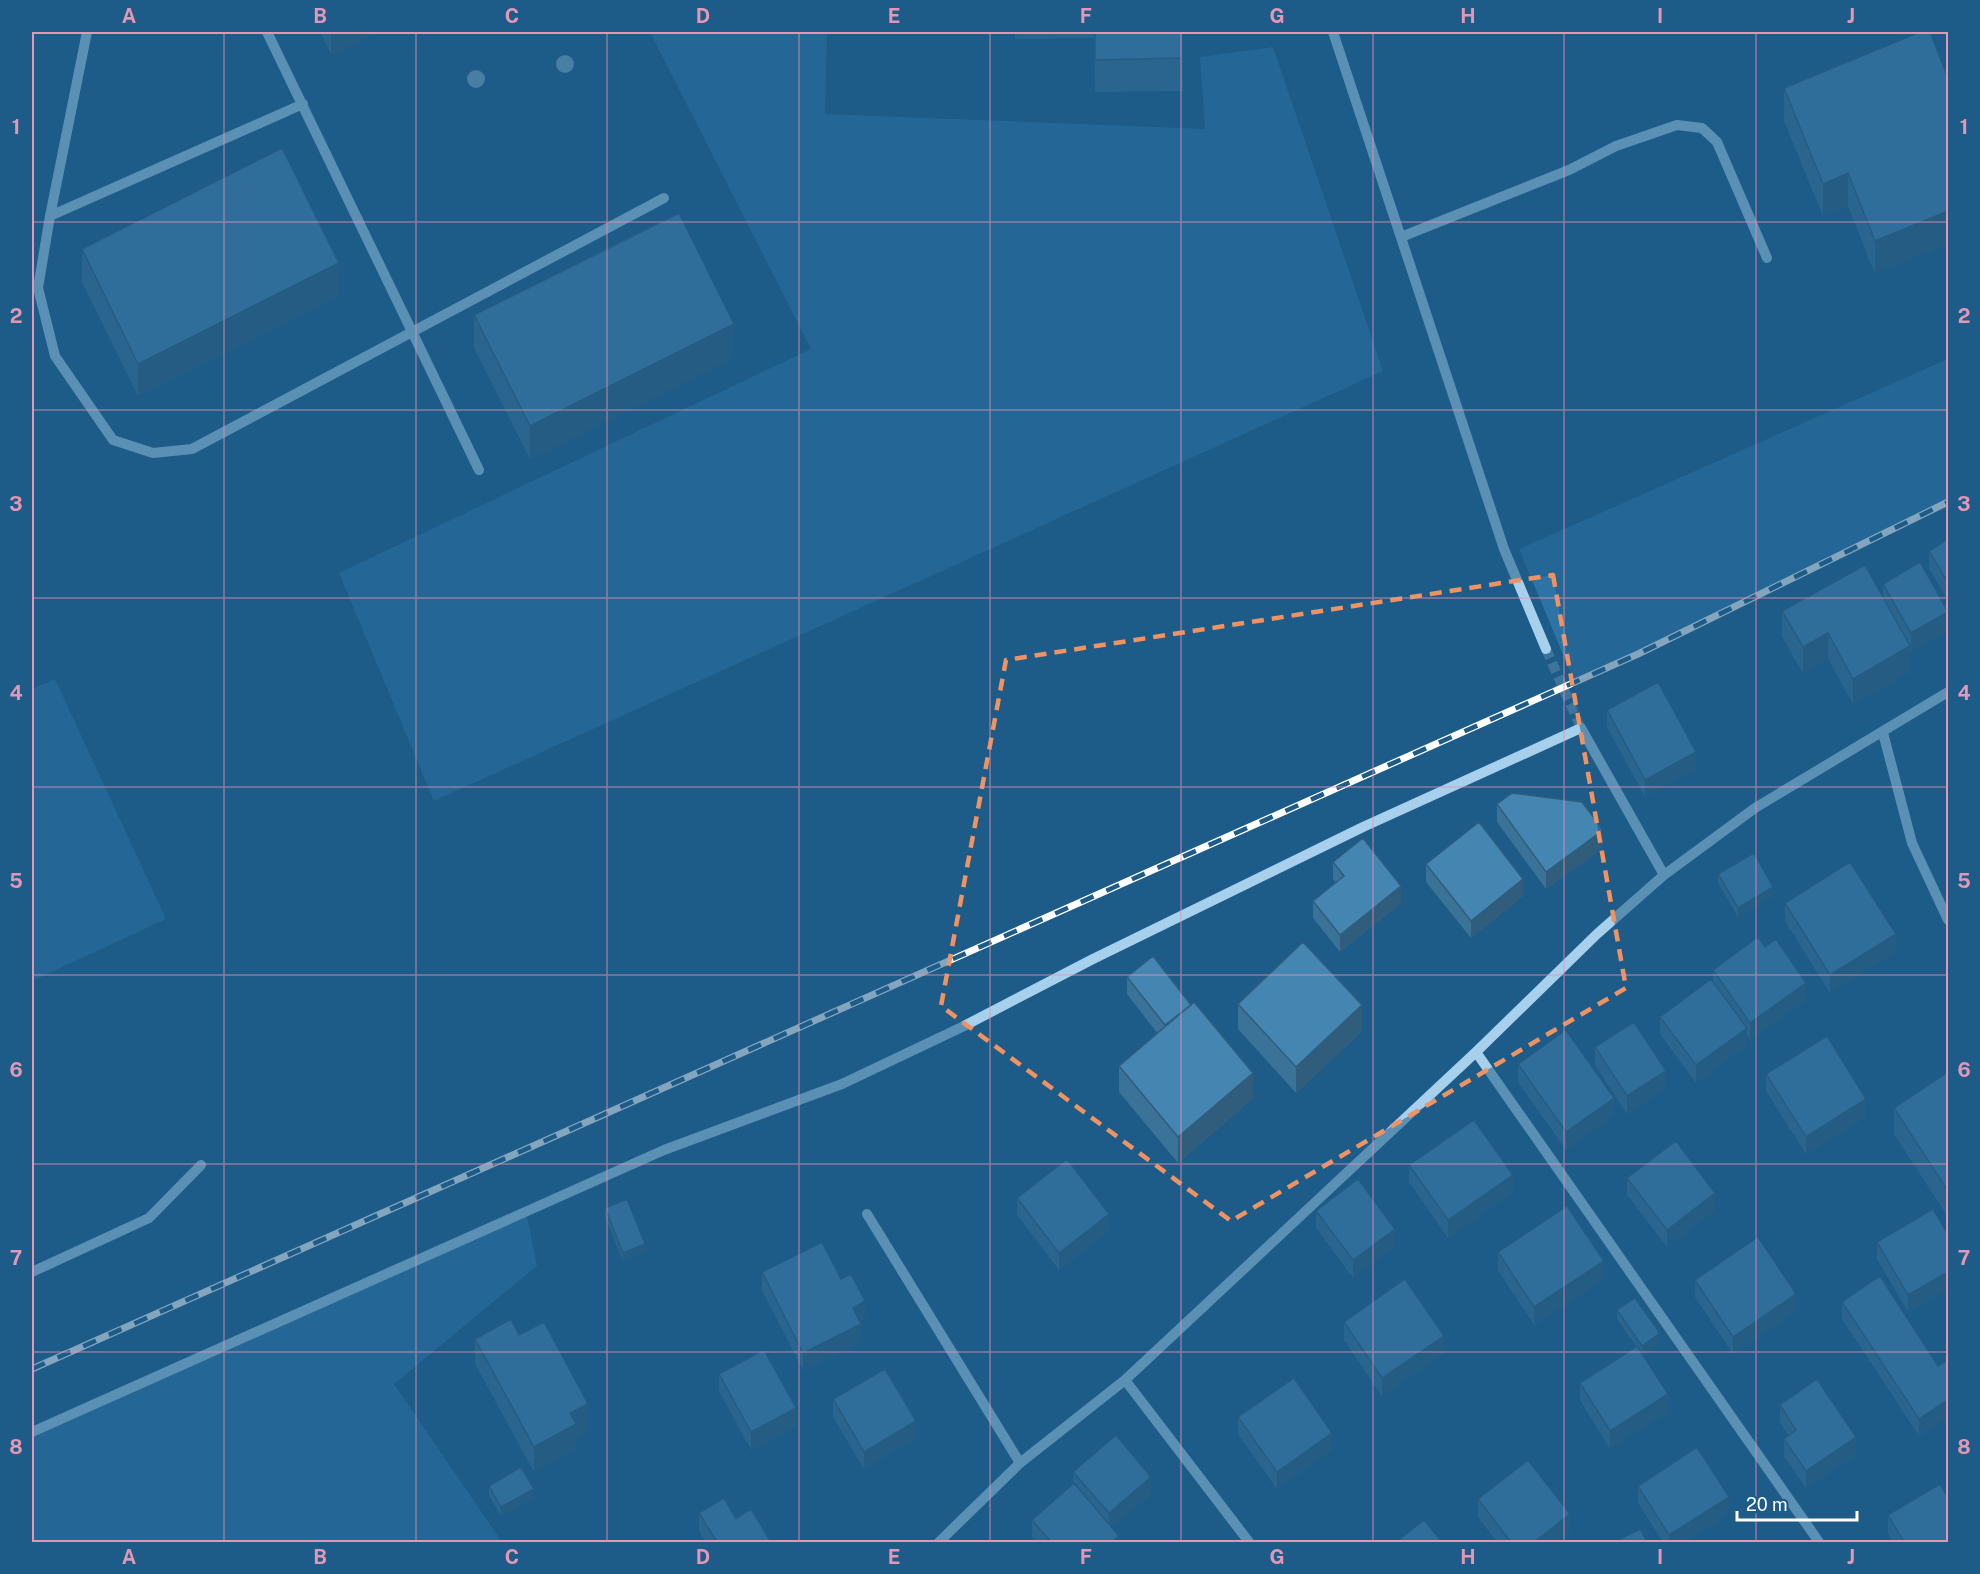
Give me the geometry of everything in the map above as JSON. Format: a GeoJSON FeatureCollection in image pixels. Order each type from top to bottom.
{"type":"FeatureCollection","features":[{"type":"Feature","properties":{"kind":"street"},"geometry":{"type":"LineString","coordinates":[[87,32],[38,288],[55,356],[113,440],[153,453],[192,449],[410,331],[664,198]]}},
{"type":"Feature","properties":{"kind":"street"},"geometry":{"type":"LineString","coordinates":[[267,32],[479,470]]}},
{"type":"Feature","properties":{"kind":"street"},"geometry":{"type":"LineString","coordinates":[[1333,32],[1504,549],[1546,649]]}},
{"type":"Feature","properties":{"kind":"street"},"geometry":{"type":"LineString","coordinates":[[50,216],[303,104]]}},
{"type":"Feature","properties":{"kind":"street"},"geometry":{"type":"LineString","coordinates":[[1401,237],[1569,170],[1616,146],[1677,125],[1702,128],[1717,142],[1767,258]]}},
{"type":"Feature","properties":{"kind":"street"},"geometry":{"type":"LineString","coordinates":[[939,1542],[1020,1463],[1125,1380],[1476,1052],[1597,934],[1664,875],[1755,808],[1948,692]]}},
{"type":"Feature","properties":{"kind":"street"},"geometry":{"type":"LineString","coordinates":[[32,1432],[664,1150],[842,1084],[962,1027],[1093,959],[1363,827],[1581,728],[1664,875]]}},
{"type":"Feature","properties":{"kind":"street"},"geometry":{"type":"LineString","coordinates":[[1883,733],[1912,843],[1948,920]]}},
{"type":"Feature","properties":{"kind":"street"},"geometry":{"type":"LineString","coordinates":[[1476,1052],[1819,1542]]}},
{"type":"Feature","properties":{"kind":"street"},"geometry":{"type":"LineString","coordinates":[[32,1272],[149,1218],[201,1165]]}},
{"type":"Feature","properties":{"kind":"street"},"geometry":{"type":"LineString","coordinates":[[867,1214],[1020,1463]]}},
{"type":"Feature","properties":{"kind":"street"},"geometry":{"type":"LineString","coordinates":[[1125,1380],[1249,1542]]}},
{"type":"Feature","properties":{"kind":"highlighted area"},"geometry":{"type":"Polygon","coordinates":[[[1553,575],[1626,988],[1231,1221],[941,1006],[1006,660],[1553,575]]]}},
{"type":"Feature","properties":{"kind":"shaded area"},"geometry":{"type":"Polygon","coordinates":[[[650,32],[827,32],[825,114],[1205,129],[1200,57],[1273,47],[1383,371],[434,801],[339,573],[811,349],[650,32]]]}},
{"type":"Feature","properties":{"kind":"shaded area"},"geometry":{"type":"Polygon","coordinates":[[[1948,359],[1948,498],[1575,683],[1519,549],[1948,359]]]}},
{"type":"Feature","properties":{"kind":"shaded area"},"geometry":{"type":"Polygon","coordinates":[[[55,679],[166,919],[32,981],[32,689],[55,679]]]}},
{"type":"Feature","properties":{"kind":"shaded area"},"geometry":{"type":"Polygon","coordinates":[[[526,1211],[537,1266],[394,1384],[502,1542],[32,1542],[32,1432],[526,1211]]]}},
{"type":"Feature","properties":{"kind":"building"},"geometry":{"type":"Polygon","coordinates":[[[1095,32],[1182,32],[1183,58],[1095,60],[1095,32]]]}},
{"type":"Feature","properties":{"kind":"building"},"geometry":{"type":"Polygon","coordinates":[[[1920,32],[1930,32],[1948,78],[1948,211],[1875,241],[1848,173],[1823,184],[1784,88],[1920,32]]]}},
{"type":"Feature","properties":{"kind":"building"},"geometry":{"type":"Polygon","coordinates":[[[282,148],[339,263],[138,364],[82,249],[282,148]]]}},
{"type":"Feature","properties":{"kind":"building"},"geometry":{"type":"Polygon","coordinates":[[[679,213],[734,324],[530,426],[474,315],[679,213]]]}},
{"type":"Feature","properties":{"kind":"building"},"geometry":{"type":"Polygon","coordinates":[[[1948,539],[1948,583],[1929,551],[1948,539]]]}},
{"type":"Feature","properties":{"kind":"building"},"geometry":{"type":"Polygon","coordinates":[[[1920,562],[1948,612],[1911,633],[1883,584],[1920,562]]]}},
{"type":"Feature","properties":{"kind":"building"},"geometry":{"type":"Polygon","coordinates":[[[1865,565],[1910,646],[1853,679],[1828,633],[1803,647],[1782,611],[1865,565]]]}},
{"type":"Feature","properties":{"kind":"building"},"geometry":{"type":"Polygon","coordinates":[[[1658,682],[1696,752],[1645,780],[1607,710],[1658,682]]]}},
{"type":"Feature","properties":{"kind":"building"},"geometry":{"type":"Polygon","coordinates":[[[1512,793],[1582,802],[1603,830],[1546,872],[1497,804],[1512,793]]]}},
{"type":"Feature","properties":{"kind":"building"},"geometry":{"type":"Polygon","coordinates":[[[1479,822],[1523,879],[1471,921],[1426,864],[1479,822]]]}},
{"type":"Feature","properties":{"kind":"building"},"geometry":{"type":"Polygon","coordinates":[[[1363,838],[1401,886],[1340,935],[1313,901],[1344,876],[1333,862],[1363,838]]]}},
{"type":"Feature","properties":{"kind":"building"},"geometry":{"type":"Polygon","coordinates":[[[1754,853],[1773,887],[1738,908],[1718,874],[1754,853]]]}},
{"type":"Feature","properties":{"kind":"building"},"geometry":{"type":"Polygon","coordinates":[[[1850,862],[1896,934],[1830,975],[1785,903],[1850,862]]]}},
{"type":"Feature","properties":{"kind":"building"},"geometry":{"type":"Polygon","coordinates":[[[1758,937],[1765,947],[1776,939],[1806,983],[1750,1023],[1713,970],[1758,937]]]}},
{"type":"Feature","properties":{"kind":"building"},"geometry":{"type":"Polygon","coordinates":[[[1303,942],[1362,1005],[1296,1067],[1238,1004],[1303,942]]]}},
{"type":"Feature","properties":{"kind":"building"},"geometry":{"type":"Polygon","coordinates":[[[1153,956],[1191,1005],[1165,1025],[1127,977],[1153,956]]]}},
{"type":"Feature","properties":{"kind":"building"},"geometry":{"type":"Polygon","coordinates":[[[1711,979],[1747,1028],[1696,1065],[1660,1017],[1711,979]]]}},
{"type":"Feature","properties":{"kind":"building"},"geometry":{"type":"Polygon","coordinates":[[[1194,1002],[1253,1073],[1178,1137],[1119,1066],[1194,1002]]]}},
{"type":"Feature","properties":{"kind":"building"},"geometry":{"type":"Polygon","coordinates":[[[1634,1022],[1666,1071],[1627,1096],[1595,1047],[1634,1022]]]}},
{"type":"Feature","properties":{"kind":"building"},"geometry":{"type":"Polygon","coordinates":[[[1566,1030],[1614,1098],[1566,1132],[1518,1064],[1566,1030]]]}},
{"type":"Feature","properties":{"kind":"building"},"geometry":{"type":"Polygon","coordinates":[[[1827,1036],[1866,1099],[1806,1137],[1766,1074],[1827,1036]]]}},
{"type":"Feature","properties":{"kind":"building"},"geometry":{"type":"Polygon","coordinates":[[[1948,1072],[1948,1191],[1894,1108],[1948,1072]]]}},
{"type":"Feature","properties":{"kind":"building"},"geometry":{"type":"Polygon","coordinates":[[[1474,1120],[1513,1175],[1448,1220],[1409,1165],[1474,1120]]]}},
{"type":"Feature","properties":{"kind":"building"},"geometry":{"type":"Polygon","coordinates":[[[1676,1141],[1715,1193],[1667,1230],[1627,1178],[1676,1141]]]}},
{"type":"Feature","properties":{"kind":"building"},"geometry":{"type":"Polygon","coordinates":[[[1067,1159],[1109,1214],[1059,1253],[1017,1198],[1067,1159]]]}},
{"type":"Feature","properties":{"kind":"building"},"geometry":{"type":"Polygon","coordinates":[[[1358,1179],[1395,1229],[1353,1260],[1316,1211],[1358,1179]]]}},
{"type":"Feature","properties":{"kind":"building"},"geometry":{"type":"Polygon","coordinates":[[[627,1199],[645,1244],[623,1253],[605,1208],[627,1199]]]}},
{"type":"Feature","properties":{"kind":"building"},"geometry":{"type":"Polygon","coordinates":[[[1567,1206],[1604,1261],[1534,1307],[1498,1252],[1567,1206]]]}},
{"type":"Feature","properties":{"kind":"building"},"geometry":{"type":"Polygon","coordinates":[[[1933,1209],[1948,1235],[1948,1272],[1908,1295],[1877,1242],[1933,1209]]]}},
{"type":"Feature","properties":{"kind":"building"},"geometry":{"type":"Polygon","coordinates":[[[1758,1237],[1796,1294],[1733,1337],[1695,1280],[1758,1237]]]}},
{"type":"Feature","properties":{"kind":"building"},"geometry":{"type":"Polygon","coordinates":[[[822,1242],[841,1279],[851,1274],[865,1301],[853,1308],[861,1324],[803,1353],[762,1272],[822,1242]]]}},
{"type":"Feature","properties":{"kind":"building"},"geometry":{"type":"Polygon","coordinates":[[[1880,1276],[1938,1366],[1948,1360],[1948,1400],[1919,1419],[1842,1302],[1880,1276]]]}},
{"type":"Feature","properties":{"kind":"building"},"geometry":{"type":"Polygon","coordinates":[[[1405,1279],[1444,1336],[1382,1378],[1344,1322],[1405,1279]]]}},
{"type":"Feature","properties":{"kind":"building"},"geometry":{"type":"Polygon","coordinates":[[[1635,1298],[1660,1333],[1642,1346],[1617,1310],[1635,1298]]]}},
{"type":"Feature","properties":{"kind":"building"},"geometry":{"type":"Polygon","coordinates":[[[511,1319],[519,1335],[544,1322],[588,1404],[570,1413],[576,1424],[534,1447],[475,1339],[511,1319]]]}},
{"type":"Feature","properties":{"kind":"building"},"geometry":{"type":"Polygon","coordinates":[[[1637,1346],[1668,1394],[1610,1431],[1580,1383],[1637,1346]]]}},
{"type":"Feature","properties":{"kind":"building"},"geometry":{"type":"Polygon","coordinates":[[[764,1350],[796,1408],[751,1432],[719,1374],[764,1350]]]}},
{"type":"Feature","properties":{"kind":"building"},"geometry":{"type":"Polygon","coordinates":[[[885,1369],[916,1421],[864,1452],[833,1399],[885,1369]]]}},
{"type":"Feature","properties":{"kind":"building"},"geometry":{"type":"Polygon","coordinates":[[[1294,1378],[1332,1433],[1277,1472],[1238,1417],[1294,1378]]]}},
{"type":"Feature","properties":{"kind":"building"},"geometry":{"type":"Polygon","coordinates":[[[1817,1379],[1856,1437],[1806,1471],[1784,1439],[1796,1430],[1780,1405],[1817,1379]]]}},
{"type":"Feature","properties":{"kind":"building"},"geometry":{"type":"Polygon","coordinates":[[[1116,1435],[1151,1477],[1109,1513],[1073,1472],[1116,1435]]]}},
{"type":"Feature","properties":{"kind":"building"},"geometry":{"type":"Polygon","coordinates":[[[1697,1447],[1729,1497],[1669,1535],[1638,1486],[1697,1447]]]}},
{"type":"Feature","properties":{"kind":"building"},"geometry":{"type":"Polygon","coordinates":[[[1528,1460],[1570,1514],[1534,1542],[1511,1542],[1478,1499],[1528,1460]]]}},
{"type":"Feature","properties":{"kind":"building"},"geometry":{"type":"Polygon","coordinates":[[[521,1467],[534,1489],[501,1507],[489,1486],[521,1467]]]}},
{"type":"Feature","properties":{"kind":"building"},"geometry":{"type":"Polygon","coordinates":[[[1074,1483],[1119,1536],[1112,1542],[1051,1542],[1032,1520],[1074,1483]]]}},
{"type":"Feature","properties":{"kind":"building"},"geometry":{"type":"Polygon","coordinates":[[[1940,1484],[1948,1498],[1948,1542],[1904,1542],[1888,1515],[1940,1484]]]}},
{"type":"Feature","properties":{"kind":"building"},"geometry":{"type":"Polygon","coordinates":[[[724,1498],[736,1519],[751,1509],[771,1542],[717,1542],[699,1513],[724,1498]]]}},
{"type":"Feature","properties":{"kind":"building"},"geometry":{"type":"Polygon","coordinates":[[[1424,1520],[1442,1542],[1396,1542],[1424,1520]]]}},
{"type":"Feature","properties":{"kind":"building"},"geometry":{"type":"Polygon","coordinates":[[[1640,1529],[1647,1542],[1614,1542],[1640,1529]]]}},
{"type":"Feature","properties":{"kind":"tunnel"},"geometry":{"type":"LineString","coordinates":[[1546,649],[1581,728]]}},
{"type":"Feature","properties":{"kind":"railway"},"geometry":{"type":"LineString","coordinates":[[32,1369],[1638,654],[1948,502]]}}]}
